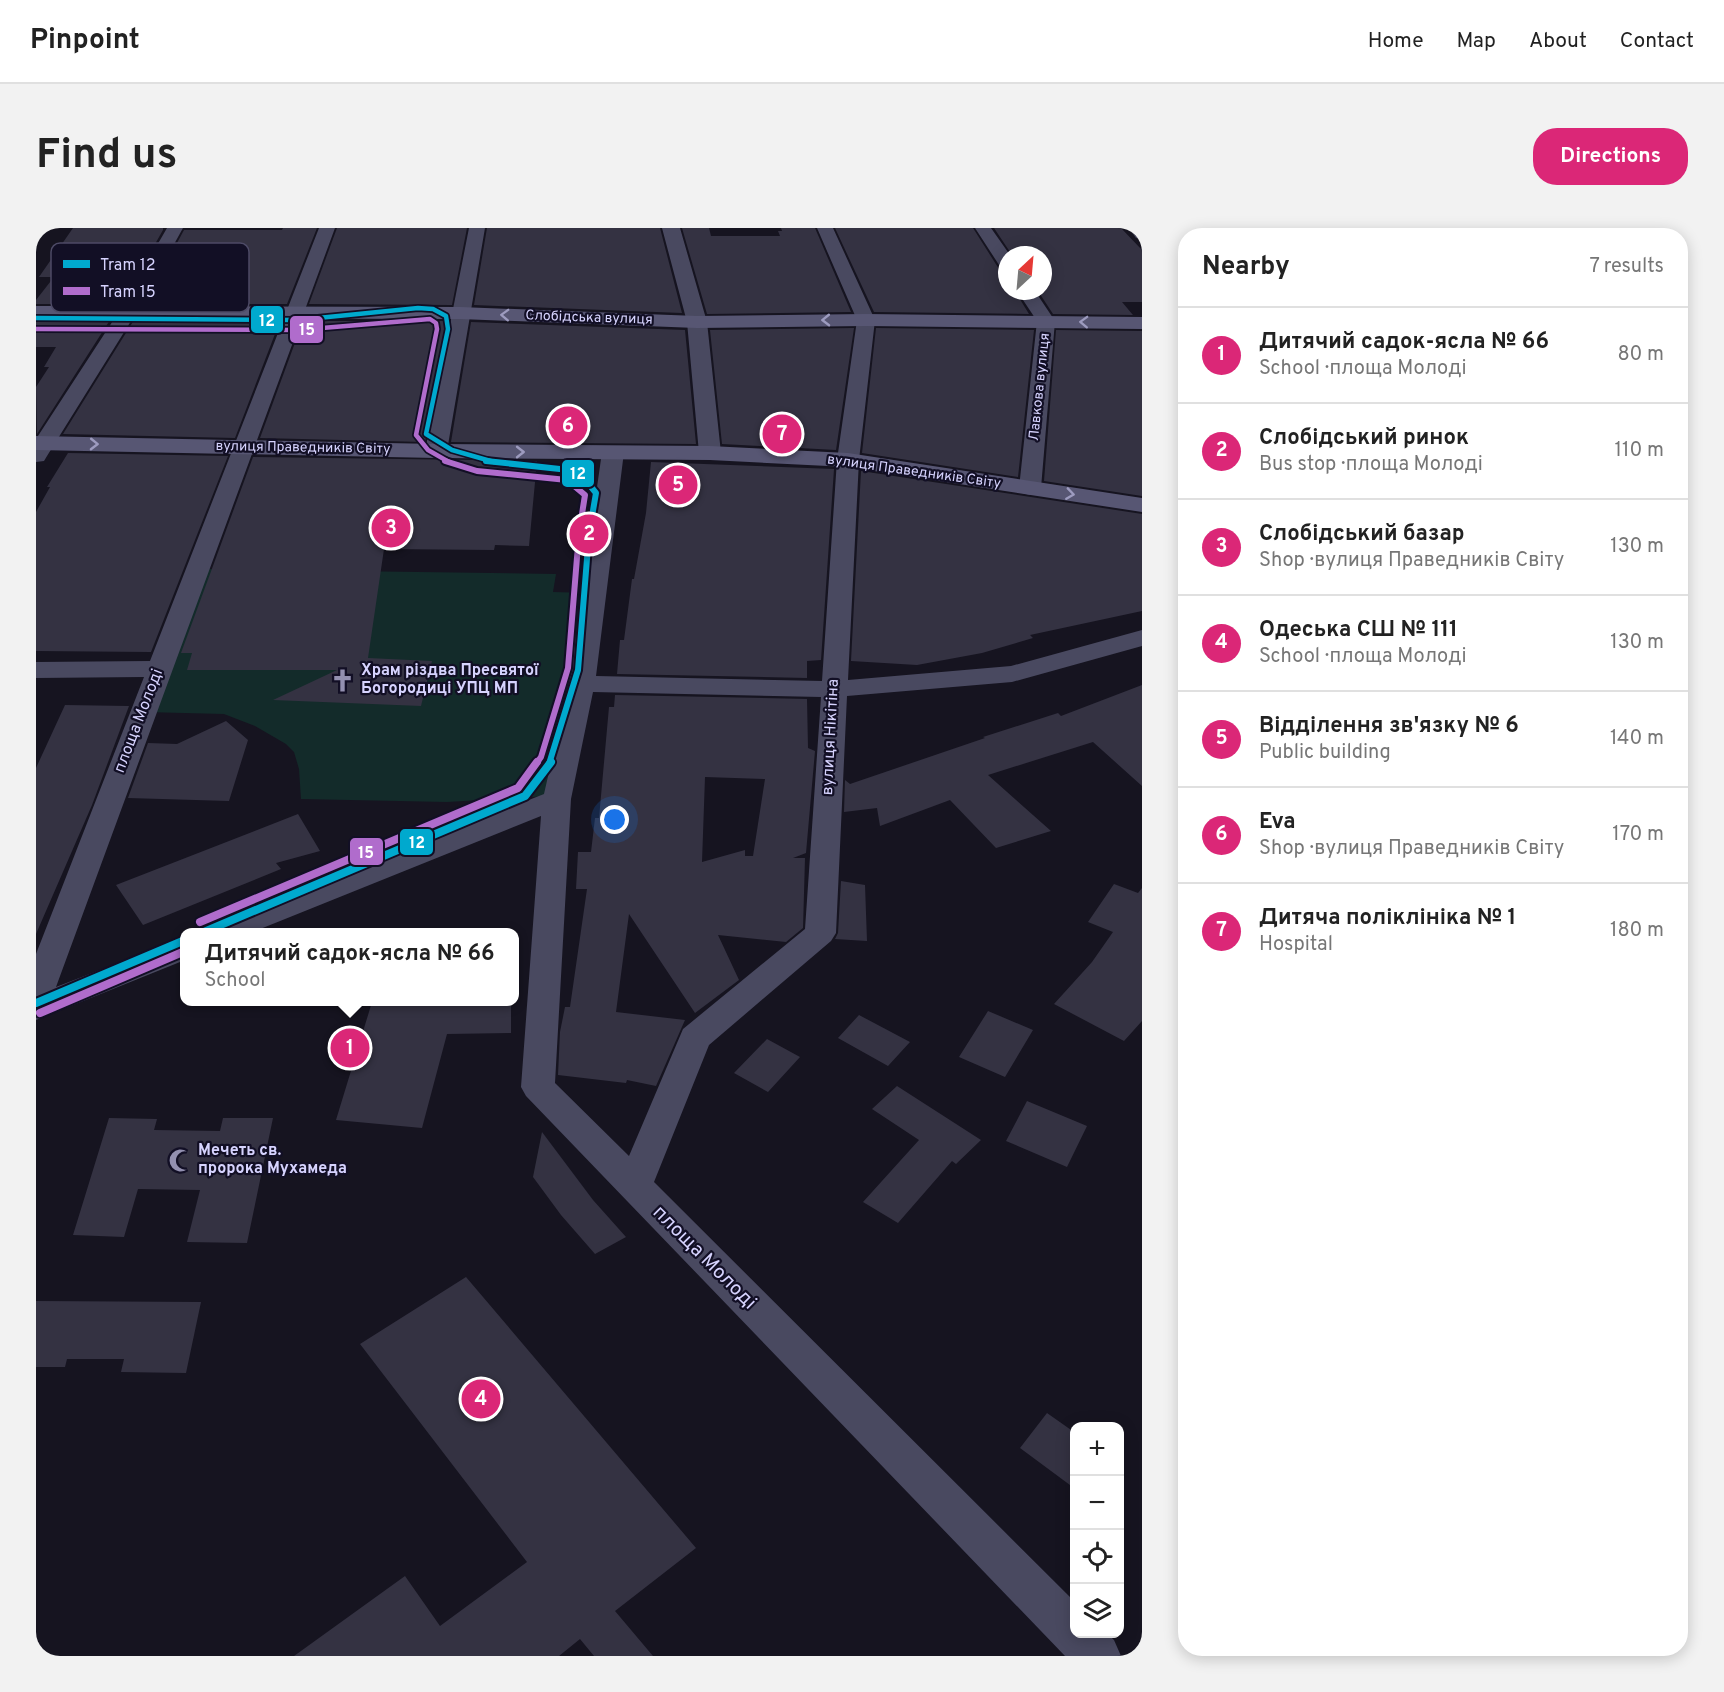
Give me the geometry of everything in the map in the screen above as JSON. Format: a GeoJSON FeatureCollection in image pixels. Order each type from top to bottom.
{"type":"FeatureCollection","features":[{"type":"Feature","properties":{"kind":"main road","name":"Слобідська вулиця"},"geometry":{"type":"LineString","coordinates":[[36,312],[460,313],[697,322],[866,320],[1142,323]]}},
{"type":"Feature","properties":{"kind":"main road","name":"вулиця Праведників Світу"},"geometry":{"type":"LineString","coordinates":[[38,447],[243,447],[711,453],[848,460],[1142,505]]}},
{"type":"Feature","properties":{"kind":"street"},"geometry":{"type":"LineString","coordinates":[[167,243],[175,228]]}},
{"type":"Feature","properties":{"kind":"street","name":"площа Молоді"},"geometry":{"type":"LineString","coordinates":[[36,996],[327,228]]}},
{"type":"Feature","properties":{"kind":"street"},"geometry":{"type":"LineString","coordinates":[[436,451],[477,228]]}},
{"type":"Feature","properties":{"kind":"street"},"geometry":{"type":"LineString","coordinates":[[671,228],[697,322],[711,453]]}},
{"type":"Feature","properties":{"kind":"street"},"geometry":{"type":"LineString","coordinates":[[825,228],[866,320]]}},
{"type":"Feature","properties":{"kind":"street"},"geometry":{"type":"LineString","coordinates":[[983,228],[998,250]]}},
{"type":"Feature","properties":{"kind":"street"},"geometry":{"type":"LineString","coordinates":[[1137,228],[1142,234]]}},
{"type":"Feature","properties":{"kind":"street","name":"Лавкова вулиця"},"geometry":{"type":"LineString","coordinates":[[1030,488],[1046,321],[1032,300]]}},
{"type":"Feature","properties":{"kind":"street"},"geometry":{"type":"LineString","coordinates":[[38,447],[127,313]]}},
{"type":"Feature","properties":{"kind":"street","name":"вулиця Нікітіна"},"geometry":{"type":"LineString","coordinates":[[634,1187],[695,1038],[820,933],[848,460],[866,320]]}},
{"type":"Feature","properties":{"kind":"street","name":"площа Молоді"},"geometry":{"type":"LineString","coordinates":[[613,452],[582,684],[557,799],[538,1087],[1070,1628]]}},
{"type":"Feature","properties":{"kind":"street"},"geometry":{"type":"LineString","coordinates":[[582,684],[834,689],[1012,674],[1142,638]]}},
{"type":"Feature","properties":{"kind":"street"},"geometry":{"type":"LineString","coordinates":[[36,670],[158,669]]}},
{"type":"Feature","properties":{"kind":"street"},"geometry":{"type":"LineString","coordinates":[[236,928],[557,799]]}},
{"type":"Feature","properties":{"kind":"street"},"geometry":{"type":"LineString","coordinates":[[36,1008],[180,950]]}},
{"type":"Feature","properties":{"kind":"street","name":"площа Молоді"},"geometry":{"type":"LineString","coordinates":[[1080,1638],[1098,1656]]}},
{"type":"Feature","properties":{"kind":"green space"},"geometry":{"type":"Polygon","coordinates":[[[203,569],[556,574],[553,592],[589,593],[549,796],[447,802],[301,799],[299,769],[294,752],[286,744],[255,726],[224,714],[144,712],[203,569]]]}},
{"type":"Feature","properties":{"kind":"building"},"geometry":{"type":"Polygon","coordinates":[[[73,228],[163,228],[156,243],[63,243],[73,228]]]}},
{"type":"Feature","properties":{"kind":"building"},"geometry":{"type":"Polygon","coordinates":[[[283,228],[317,228],[287,304],[249,304],[249,243],[177,243],[184,230],[282,230],[283,228]]]}},
{"type":"Feature","properties":{"kind":"building"},"geometry":{"type":"Polygon","coordinates":[[[337,228],[467,228],[452,305],[309,304],[337,228]]]}},
{"type":"Feature","properties":{"kind":"building"},"geometry":{"type":"Polygon","coordinates":[[[487,228],[660,228],[682,313],[474,305],[487,228]]]}},
{"type":"Feature","properties":{"kind":"building"},"geometry":{"type":"Polygon","coordinates":[[[682,228],[709,228],[711,236],[780,236],[778,231],[782,231],[781,228],[815,228],[851,312],[707,314],[682,228]]]}},
{"type":"Feature","properties":{"kind":"building"},"geometry":{"type":"Polygon","coordinates":[[[835,228],[973,228],[998,267],[998,300],[1020,300],[1029,314],[874,312],[835,228]]]}},
{"type":"Feature","properties":{"kind":"building"},"geometry":{"type":"Polygon","coordinates":[[[994,228],[1121,228],[1142,250],[1142,302],[1122,302],[1133,315],[1053,314],[1044,300],[1052,300],[1052,246],[1006,246],[994,228]]]}},
{"type":"Feature","properties":{"kind":"building"},"geometry":{"type":"Polygon","coordinates":[[[51,260],[51,277],[39,277],[51,260]]]}},
{"type":"Feature","properties":{"kind":"building"},"geometry":{"type":"Polygon","coordinates":[[[51,281],[51,304],[36,304],[36,300],[51,281]]]}},
{"type":"Feature","properties":{"kind":"building"},"geometry":{"type":"Polygon","coordinates":[[[36,320],[110,320],[37,434],[36,387],[49,367],[44,367],[56,347],[36,347],[36,320]]]}},
{"type":"Feature","properties":{"kind":"building"},"geometry":{"type":"Polygon","coordinates":[[[134,320],[280,321],[235,438],[63,434],[134,320]]]}},
{"type":"Feature","properties":{"kind":"building"},"geometry":{"type":"Polygon","coordinates":[[[303,321],[448,321],[425,442],[260,438],[303,321]]]}},
{"type":"Feature","properties":{"kind":"building"},"geometry":{"type":"Polygon","coordinates":[[[471,322],[685,330],[696,444],[451,442],[471,322]]]}},
{"type":"Feature","properties":{"kind":"building"},"geometry":{"type":"Polygon","coordinates":[[[854,328],[836,450],[722,444],[710,330],[854,328]]]}},
{"type":"Feature","properties":{"kind":"building"},"geometry":{"type":"Polygon","coordinates":[[[876,328],[1034,330],[1018,477],[862,453],[876,328]]]}},
{"type":"Feature","properties":{"kind":"building"},"geometry":{"type":"Polygon","coordinates":[[[1056,330],[1142,331],[1142,496],[1044,481],[1056,330]]]}},
{"type":"Feature","properties":{"kind":"building"},"geometry":{"type":"Polygon","coordinates":[[[68,453],[228,456],[151,652],[36,651],[36,512],[50,487],[47,487],[68,453]]]}},
{"type":"Feature","properties":{"kind":"building"},"geometry":{"type":"Polygon","coordinates":[[[253,457],[537,461],[529,546],[495,545],[494,550],[384,549],[368,658],[432,661],[421,706],[273,700],[337,670],[187,670],[192,653],[181,653],[253,457]]]}},
{"type":"Feature","properties":{"kind":"building"},"geometry":{"type":"Polygon","coordinates":[[[651,462],[834,469],[821,660],[807,661],[807,678],[617,674],[620,640],[624,640],[632,579],[634,579],[646,513],[651,462]]]}},
{"type":"Feature","properties":{"kind":"building"},"geometry":{"type":"Polygon","coordinates":[[[861,471],[1142,514],[1142,611],[1030,635],[1033,638],[982,653],[917,665],[851,661],[861,471]]]}},
{"type":"Feature","properties":{"kind":"building"},"geometry":{"type":"Polygon","coordinates":[[[1142,685],[1142,786],[1093,742],[988,775],[1051,831],[996,848],[950,800],[880,826],[877,808],[844,812],[845,780],[850,784],[985,738],[983,737],[1058,713],[1061,716],[1142,685]]]}},
{"type":"Feature","properties":{"kind":"building"},"geometry":{"type":"Polygon","coordinates":[[[615,695],[807,699],[808,748],[815,751],[806,853],[793,858],[805,858],[803,928],[786,942],[718,935],[739,980],[695,1013],[629,914],[616,1012],[685,1020],[656,1086],[627,1080],[626,1083],[558,1075],[560,1032],[565,1007],[570,1007],[587,889],[576,889],[578,852],[591,852],[595,818],[599,818],[609,707],[614,707],[615,695]],[[705,777],[702,862],[745,850],[745,856],[753,856],[765,779],[705,777]]]}},
{"type":"Feature","properties":{"kind":"building"},"geometry":{"type":"Polygon","coordinates":[[[65,705],[129,706],[92,805],[36,934],[36,768],[65,705]]]}},
{"type":"Feature","properties":{"kind":"building"},"geometry":{"type":"Polygon","coordinates":[[[226,721],[248,740],[229,801],[128,798],[148,743],[177,744],[226,721]]]}},
{"type":"Feature","properties":{"kind":"building"},"geometry":{"type":"Polygon","coordinates":[[[298,814],[320,851],[276,863],[281,869],[143,925],[116,885],[298,814]]]}},
{"type":"Feature","properties":{"kind":"building"},"geometry":{"type":"Polygon","coordinates":[[[841,881],[865,885],[867,941],[835,939],[838,933],[841,881]]]}},
{"type":"Feature","properties":{"kind":"building"},"geometry":{"type":"Polygon","coordinates":[[[1114,884],[1138,893],[1142,888],[1142,1021],[1124,1041],[1054,1004],[1092,962],[1113,932],[1088,922],[1114,884]]]}},
{"type":"Feature","properties":{"kind":"building"},"geometry":{"type":"Polygon","coordinates":[[[371,1006],[511,1006],[511,1033],[447,1034],[422,1128],[336,1120],[371,1006]]]}},
{"type":"Feature","properties":{"kind":"building"},"geometry":{"type":"Polygon","coordinates":[[[988,1011],[1033,1030],[1005,1077],[959,1057],[988,1011]]]}},
{"type":"Feature","properties":{"kind":"building"},"geometry":{"type":"Polygon","coordinates":[[[859,1015],[910,1042],[888,1066],[838,1038],[859,1015]]]}},
{"type":"Feature","properties":{"kind":"building"},"geometry":{"type":"Polygon","coordinates":[[[767,1039],[800,1057],[768,1092],[734,1073],[767,1039]]]}},
{"type":"Feature","properties":{"kind":"building"},"geometry":{"type":"Polygon","coordinates":[[[897,1086],[981,1140],[956,1164],[952,1161],[898,1223],[863,1202],[919,1140],[872,1109],[897,1086]]]}},
{"type":"Feature","properties":{"kind":"building"},"geometry":{"type":"Polygon","coordinates":[[[1027,1101],[1087,1126],[1067,1167],[1006,1141],[1027,1101]]]}},
{"type":"Feature","properties":{"kind":"building","name":"Мечеть св. пророка Мухамеда"},"geometry":{"type":"Polygon","coordinates":[[[109,1118],[157,1119],[154,1130],[220,1131],[223,1118],[273,1118],[247,1243],[187,1242],[200,1190],[138,1189],[124,1237],[73,1235],[109,1118]]]}},
{"type":"Feature","properties":{"kind":"building"},"geometry":{"type":"Polygon","coordinates":[[[542,1132],[593,1200],[626,1237],[595,1254],[561,1215],[533,1177],[542,1132]]]}},
{"type":"Feature","properties":{"kind":"building"},"geometry":{"type":"Polygon","coordinates":[[[466,1277],[696,1548],[615,1611],[653,1656],[594,1656],[580,1639],[559,1656],[294,1656],[405,1576],[440,1626],[527,1562],[360,1344],[466,1277]]]}},
{"type":"Feature","properties":{"kind":"building"},"geometry":{"type":"Polygon","coordinates":[[[36,1301],[201,1302],[186,1373],[121,1372],[124,1359],[67,1359],[65,1367],[36,1367],[36,1301]]]}},
{"type":"Feature","properties":{"kind":"building"},"geometry":{"type":"Polygon","coordinates":[[[1047,1413],[1070,1429],[1070,1485],[1020,1448],[1047,1413]]]}},
{"type":"Feature","properties":{"kind":"tram line","name":"12"},"geometry":{"type":"LineString","coordinates":[[36,318],[298,320],[418,308],[433,309],[446,316],[448,329],[426,434],[452,450],[480,460],[573,471],[586,480],[596,493],[589,534],[578,670],[551,762],[525,796],[213,928]]}},
{"type":"Feature","properties":{"kind":"tram line","name":"15"},"geometry":{"type":"LineString","coordinates":[[36,329],[298,330],[430,319],[436,323],[437,329],[416,432],[420,442],[443,460],[459,467],[495,474],[567,480],[585,495],[579,533],[568,668],[541,757],[518,788],[200,922]]}},
{"type":"Feature","properties":{"kind":"tram line","name":"12"},"geometry":{"type":"LineString","coordinates":[[36,1003],[180,942]]}},
{"type":"Feature","properties":{"kind":"tram line","name":"15"},"geometry":{"type":"LineString","coordinates":[[40,1013],[180,953]]}},
{"type":"Feature","properties":{"kind":"place","name":"Eva"},"geometry":{"type":"Point","coordinates":[568,426]}},
{"type":"Feature","properties":{"kind":"place","name":"Дитяча поліклініка № 1"},"geometry":{"type":"Point","coordinates":[782,434]}},
{"type":"Feature","properties":{"kind":"place","name":"Відділення зв'язку № 6"},"geometry":{"type":"Point","coordinates":[678,485]}},
{"type":"Feature","properties":{"kind":"place","name":"Слобідський базар"},"geometry":{"type":"Point","coordinates":[391,528]}},
{"type":"Feature","properties":{"kind":"place","name":"Слобідський ринок"},"geometry":{"type":"Point","coordinates":[589,534]}},
{"type":"Feature","properties":{"kind":"place","name":"Храм різдва Пресвятої Богородиці УПЦ МП"},"geometry":{"type":"Point","coordinates":[343,680]}},
{"type":"Feature","properties":{"kind":"place","name":"Дитячий садок-ясла № 66"},"geometry":{"type":"Point","coordinates":[350,1048]}},
{"type":"Feature","properties":{"kind":"place","name":"Мечеть св. пророка Мухамеда"},"geometry":{"type":"Point","coordinates":[180,1160]}},
{"type":"Feature","properties":{"kind":"place","name":"Одеська СШ № 111"},"geometry":{"type":"Point","coordinates":[481,1399]}}]}
